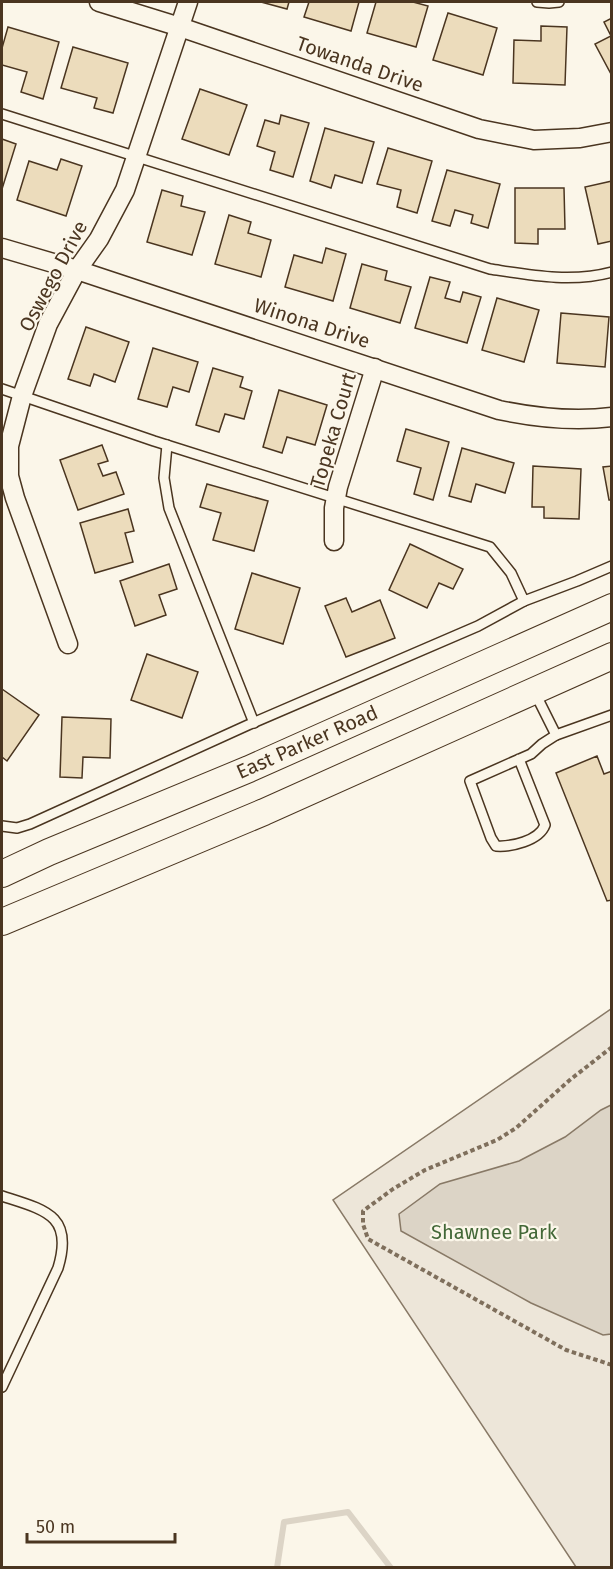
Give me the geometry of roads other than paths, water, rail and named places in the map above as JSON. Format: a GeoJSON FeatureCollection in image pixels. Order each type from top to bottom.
{"type":"FeatureCollection","features":[{"type":"Feature","properties":{"kind":"main road","name":"East Parker Road"},"geometry":{"type":"LineString","coordinates":[[2,874],[49,852],[249,769],[612,607]]}},
{"type":"Feature","properties":{"kind":"main road"},"geometry":{"type":"LineString","coordinates":[[2,922],[264,812],[612,656]]}},
{"type":"Feature","properties":{"kind":"street","name":"Towanda Drive"},"geometry":{"type":"LineString","coordinates":[[99,2],[180,27],[479,129],[534,140],[580,138],[612,132]]}},
{"type":"Feature","properties":{"kind":"street","name":"Oswego Drive"},"geometry":{"type":"LineString","coordinates":[[68,644],[15,498],[9,476],[9,446],[22,396],[48,324],[77,270],[99,239],[125,190],[188,2]]}},
{"type":"Feature","properties":{"kind":"street","name":"Winona Drive"},"geometry":{"type":"LineString","coordinates":[[2,248],[77,270],[499,410],[538,418],[588,420],[612,417]]}},
{"type":"Feature","properties":{"kind":"street","name":"Topeka Court"},"geometry":{"type":"LineString","coordinates":[[334,541],[336,498],[375,368]]}},
{"type":"Feature","properties":{"kind":"lane"},"geometry":{"type":"LineString","coordinates":[[537,2],[560,2]]}},
{"type":"Feature","properties":{"kind":"lane"},"geometry":{"type":"LineString","coordinates":[[2,114],[489,269],[551,278],[602,275],[612,272]]}},
{"type":"Feature","properties":{"kind":"lane"},"geometry":{"type":"LineString","coordinates":[[2,389],[167,445],[490,547],[511,573],[524,601]]}},
{"type":"Feature","properties":{"kind":"lane"},"geometry":{"type":"LineString","coordinates":[[167,445],[164,478],[169,508],[254,723]]}},
{"type":"Feature","properties":{"kind":"lane"},"geometry":{"type":"LineString","coordinates":[[2,826],[17,828],[30,824],[254,723],[478,626],[524,601],[612,566]]}},
{"type":"Feature","properties":{"kind":"lane"},"geometry":{"type":"LineString","coordinates":[[534,691],[556,735]]}},
{"type":"Feature","properties":{"kind":"lane"},"geometry":{"type":"LineString","coordinates":[[519,759],[545,825],[543,831],[524,841],[508,847],[495,846],[470,782],[519,759],[556,735],[612,715]]}},
{"type":"Feature","properties":{"kind":"lane"},"geometry":{"type":"LineString","coordinates":[[2,1196],[44,1211],[56,1220],[63,1234],[63,1252],[58,1268],[2,1387]]}},
{"type":"Feature","properties":{"kind":"waterway"},"geometry":{"type":"LineString","coordinates":[[277,1568],[284,1522],[348,1512],[391,1568]]}},
{"type":"Feature","properties":{"kind":"park label","name":"Shawnee Park"},"geometry":{"type":"Point","coordinates":[494,1232]}}]}
